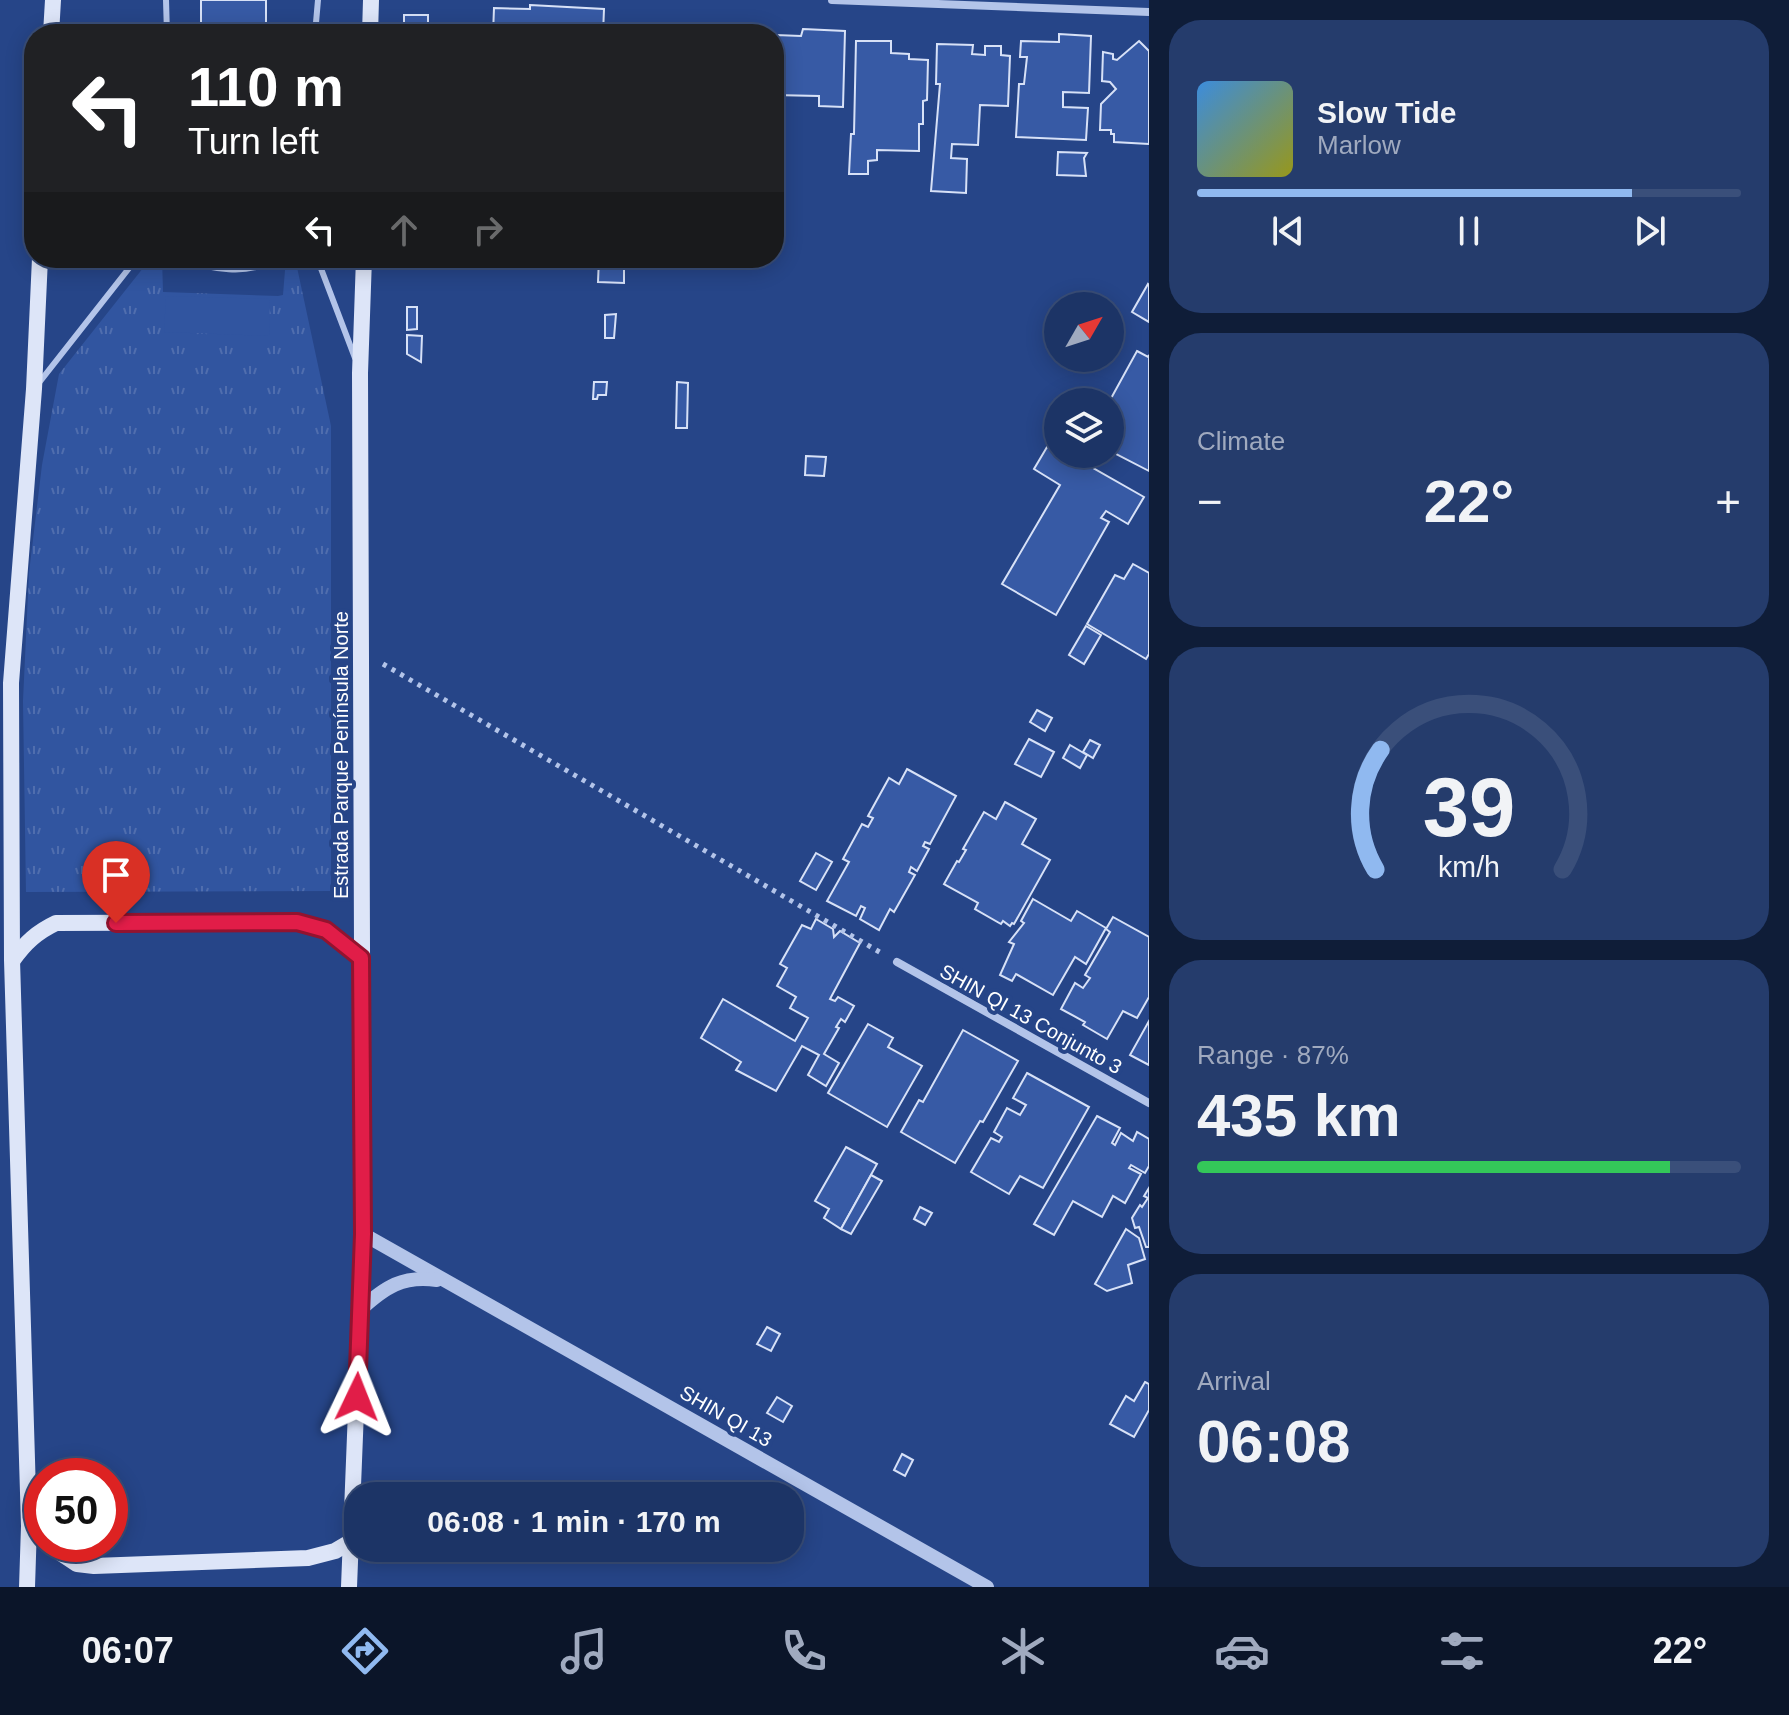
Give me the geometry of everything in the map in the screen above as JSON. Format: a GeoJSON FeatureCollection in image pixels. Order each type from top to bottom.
{"type":"FeatureCollection","features":[{"type":"Feature","properties":{"kind":"main road"},"geometry":{"type":"LineString","coordinates":[[52,24],[53,0]]}},
{"type":"Feature","properties":{"kind":"main road"},"geometry":{"type":"LineString","coordinates":[[370,24],[371,0]]}},
{"type":"Feature","properties":{"kind":"main road"},"geometry":{"type":"LineString","coordinates":[[27,1458],[12,960],[11,683],[34,389],[40,268]]}},
{"type":"Feature","properties":{"kind":"main road","name":"Estrada Parque Península Norte"},"geometry":{"type":"LineString","coordinates":[[354,1482],[363,1234],[360,373],[364,268]]}},
{"type":"Feature","properties":{"kind":"main road"},"geometry":{"type":"LineString","coordinates":[[12,960],[39,931],[56,923],[297,922],[326,930],[361,958]]}},
{"type":"Feature","properties":{"kind":"main road"},"geometry":{"type":"LineString","coordinates":[[74,1562],[94,1566],[308,1558],[344,1546]]}},
{"type":"Feature","properties":{"kind":"main road"},"geometry":{"type":"LineString","coordinates":[[27,1587],[28,1562]]}},
{"type":"Feature","properties":{"kind":"main road","name":"Estrada Parque Península Norte"},"geometry":{"type":"LineString","coordinates":[[349,1587],[351,1562]]}},
{"type":"Feature","properties":{"kind":"street"},"geometry":{"type":"LineString","coordinates":[[832,0],[1149,12]]}},
{"type":"Feature","properties":{"kind":"street","name":"SHIN QI 13 Conjunto 3"},"geometry":{"type":"LineString","coordinates":[[897,962],[1149,1103]]}},
{"type":"Feature","properties":{"kind":"street","name":"SHIN QI 13"},"geometry":{"type":"LineString","coordinates":[[363,1234],[987,1587]]}},
{"type":"Feature","properties":{"kind":"street","name":"SHIN QI 13"},"geometry":{"type":"LineString","coordinates":[[360,1310],[394,1284],[418,1277],[446,1281]]}},
{"type":"Feature","properties":{"kind":"lane"},"geometry":{"type":"LineString","coordinates":[[166,0],[167,24]]}},
{"type":"Feature","properties":{"kind":"lane"},"geometry":{"type":"LineString","coordinates":[[316,24],[318,0]]}},
{"type":"Feature","properties":{"kind":"lane"},"geometry":{"type":"LineString","coordinates":[[34,389],[129,268]]}},
{"type":"Feature","properties":{"kind":"lane"},"geometry":{"type":"LineString","coordinates":[[220,268],[246,268]]}},
{"type":"Feature","properties":{"kind":"lane"},"geometry":{"type":"LineString","coordinates":[[321,268],[360,373]]}},
{"type":"Feature","properties":{"kind":"path"},"geometry":{"type":"LineString","coordinates":[[361,652],[897,962]]}},
{"type":"Feature","properties":{"kind":"green space"},"geometry":{"type":"Polygon","coordinates":[[[143,268],[162,268],[163,292],[278,296],[283,295],[285,268],[297,268],[331,426],[331,891],[26,892],[23,701],[29,573],[42,465],[59,374],[143,268]]]}},
{"type":"Feature","properties":{"kind":"green space"},"geometry":{"type":"Polygon","coordinates":[[[166,296],[270,299],[269,336],[164,332],[166,296]]]}},
{"type":"Feature","properties":{"kind":"building"},"geometry":{"type":"Polygon","coordinates":[[[201,0],[266,0],[266,24],[201,24],[201,0]]]}},
{"type":"Feature","properties":{"kind":"building"},"geometry":{"type":"Polygon","coordinates":[[[530,5],[604,9],[603,24],[493,24],[494,8],[530,9],[530,5]]]}},
{"type":"Feature","properties":{"kind":"building"},"geometry":{"type":"Polygon","coordinates":[[[404,15],[428,15],[428,24],[404,24],[404,15]]]}},
{"type":"Feature","properties":{"kind":"building"},"geometry":{"type":"Polygon","coordinates":[[[803,29],[845,31],[843,107],[819,106],[819,96],[784,95],[784,35],[801,36],[803,29]]]}},
{"type":"Feature","properties":{"kind":"building"},"geometry":{"type":"Polygon","coordinates":[[[1059,34],[1091,36],[1089,93],[1063,92],[1063,107],[1088,108],[1086,140],[1016,137],[1019,84],[1024,84],[1027,57],[1020,57],[1021,41],[1059,42],[1059,34]]]}},
{"type":"Feature","properties":{"kind":"building"},"geometry":{"type":"Polygon","coordinates":[[[856,41],[891,41],[891,53],[909,54],[909,59],[928,60],[927,100],[923,101],[923,124],[919,124],[919,151],[877,150],[877,160],[868,161],[868,174],[849,174],[851,134],[854,134],[856,41]]]}},
{"type":"Feature","properties":{"kind":"building"},"geometry":{"type":"Polygon","coordinates":[[[1139,41],[1149,51],[1149,144],[1114,142],[1111,130],[1100,130],[1101,104],[1116,89],[1110,82],[1102,81],[1103,52],[1113,54],[1113,59],[1117,60],[1139,41]]]}},
{"type":"Feature","properties":{"kind":"building"},"geometry":{"type":"Polygon","coordinates":[[[937,44],[973,45],[972,54],[985,55],[985,46],[1001,46],[1001,55],[1010,56],[1008,106],[980,105],[978,145],[952,144],[951,158],[967,159],[966,193],[931,191],[940,84],[936,84],[937,44]]]}},
{"type":"Feature","properties":{"kind":"building"},"geometry":{"type":"Polygon","coordinates":[[[1058,152],[1087,153],[1084,158],[1086,176],[1057,175],[1058,152]]]}},
{"type":"Feature","properties":{"kind":"building"},"geometry":{"type":"Polygon","coordinates":[[[599,268],[624,268],[624,283],[598,282],[599,268]]]}},
{"type":"Feature","properties":{"kind":"building"},"geometry":{"type":"Polygon","coordinates":[[[1149,285],[1149,322],[1132,312],[1149,285]]]}},
{"type":"Feature","properties":{"kind":"building"},"geometry":{"type":"Polygon","coordinates":[[[407,307],[417,307],[417,329],[407,330],[407,307]]]}},
{"type":"Feature","properties":{"kind":"building"},"geometry":{"type":"Polygon","coordinates":[[[616,314],[614,338],[605,338],[605,315],[616,314]]]}},
{"type":"Feature","properties":{"kind":"building"},"geometry":{"type":"Polygon","coordinates":[[[407,335],[422,336],[421,362],[407,354],[407,335]]]}},
{"type":"Feature","properties":{"kind":"building"},"geometry":{"type":"Polygon","coordinates":[[[1137,351],[1149,355],[1149,471],[1124,458],[1124,388],[1117,388],[1137,351]]]}},
{"type":"Feature","properties":{"kind":"building"},"geometry":{"type":"Polygon","coordinates":[[[594,382],[607,382],[606,395],[593,399],[594,382]]]}},
{"type":"Feature","properties":{"kind":"building"},"geometry":{"type":"Polygon","coordinates":[[[677,382],[688,383],[687,428],[676,428],[677,382]]]}},
{"type":"Feature","properties":{"kind":"building"},"geometry":{"type":"Polygon","coordinates":[[[1044,452],[1044,468],[1093,468],[1144,497],[1128,524],[1106,511],[1101,518],[1109,522],[1056,615],[1002,584],[1060,485],[1034,469],[1044,452]]]}},
{"type":"Feature","properties":{"kind":"building"},"geometry":{"type":"Polygon","coordinates":[[[806,456],[826,457],[824,476],[805,475],[806,456]]]}},
{"type":"Feature","properties":{"kind":"building"},"geometry":{"type":"Polygon","coordinates":[[[1133,564],[1149,573],[1149,654],[1146,659],[1087,624],[1115,575],[1124,579],[1133,564]]]}},
{"type":"Feature","properties":{"kind":"building"},"geometry":{"type":"Polygon","coordinates":[[[1086,626],[1101,635],[1084,664],[1069,655],[1086,626]]]}},
{"type":"Feature","properties":{"kind":"building"},"geometry":{"type":"Polygon","coordinates":[[[1037,710],[1052,718],[1045,731],[1030,722],[1037,710]]]}},
{"type":"Feature","properties":{"kind":"building"},"geometry":{"type":"Polygon","coordinates":[[[1029,739],[1054,752],[1041,777],[1015,764],[1029,739]]]}},
{"type":"Feature","properties":{"kind":"building"},"geometry":{"type":"Polygon","coordinates":[[[1090,740],[1100,745],[1093,758],[1083,752],[1090,740]]]}},
{"type":"Feature","properties":{"kind":"building"},"geometry":{"type":"Polygon","coordinates":[[[1070,745],[1087,755],[1080,768],[1063,758],[1070,745]]]}},
{"type":"Feature","properties":{"kind":"building"},"geometry":{"type":"Polygon","coordinates":[[[907,769],[956,796],[930,844],[925,842],[923,846],[929,849],[917,871],[911,867],[909,872],[915,875],[894,912],[890,909],[879,930],[860,919],[865,908],[861,906],[856,916],[827,901],[849,862],[843,859],[862,824],[868,827],[873,818],[868,816],[889,778],[899,784],[907,769]]]}},
{"type":"Feature","properties":{"kind":"building"},"geometry":{"type":"Polygon","coordinates":[[[1005,802],[1036,819],[1022,844],[1050,860],[1010,926],[975,909],[978,903],[944,884],[966,850],[963,849],[984,812],[996,819],[1005,802]]]}},
{"type":"Feature","properties":{"kind":"building"},"geometry":{"type":"Polygon","coordinates":[[[816,853],[832,862],[816,890],[800,881],[816,853]]]}},
{"type":"Feature","properties":{"kind":"building"},"geometry":{"type":"Polygon","coordinates":[[[1033,899],[1071,921],[1077,911],[1106,928],[1086,964],[1075,957],[1053,995],[1016,974],[1012,981],[1000,975],[1014,944],[1009,942],[1024,923],[1021,921],[1033,899]]]}},
{"type":"Feature","properties":{"kind":"building"},"geometry":{"type":"Polygon","coordinates":[[[1113,917],[1149,937],[1149,997],[1137,1018],[1123,1011],[1107,1039],[1061,1009],[1075,983],[1083,988],[1090,978],[1085,975],[1110,932],[1106,929],[1113,917]]]}},
{"type":"Feature","properties":{"kind":"building"},"geometry":{"type":"Polygon","coordinates":[[[816,919],[833,929],[834,937],[840,931],[860,943],[830,999],[835,1001],[838,997],[854,1006],[845,1022],[841,1019],[836,1027],[839,1028],[824,1054],[839,1063],[826,1086],[808,1075],[819,1055],[802,1046],[776,1091],[736,1070],[741,1062],[701,1038],[723,999],[795,1041],[808,1018],[790,1008],[796,997],[777,986],[787,968],[780,964],[802,925],[811,929],[816,919]]]}},
{"type":"Feature","properties":{"kind":"building"},"geometry":{"type":"Polygon","coordinates":[[[1149,1021],[1149,1065],[1130,1055],[1149,1021]]]}},
{"type":"Feature","properties":{"kind":"building"},"geometry":{"type":"Polygon","coordinates":[[[868,1024],[893,1038],[888,1047],[922,1066],[887,1127],[828,1093],[868,1024]]]}},
{"type":"Feature","properties":{"kind":"building"},"geometry":{"type":"Polygon","coordinates":[[[963,1030],[1018,1061],[955,1163],[901,1132],[919,1100],[923,1102],[963,1030]]]}},
{"type":"Feature","properties":{"kind":"building"},"geometry":{"type":"Polygon","coordinates":[[[1027,1073],[1089,1107],[1043,1188],[1020,1176],[1009,1194],[971,1172],[991,1138],[999,1142],[1002,1137],[994,1132],[1007,1108],[1020,1115],[1026,1105],[1013,1098],[1027,1073]]]}},
{"type":"Feature","properties":{"kind":"building"},"geometry":{"type":"Polygon","coordinates":[[[1097,1116],[1120,1128],[1112,1143],[1115,1145],[1121,1133],[1133,1141],[1137,1132],[1149,1139],[1149,1166],[1145,1173],[1131,1165],[1129,1168],[1141,1174],[1125,1203],[1113,1196],[1102,1217],[1073,1201],[1054,1235],[1034,1224],[1097,1116]]]}},
{"type":"Feature","properties":{"kind":"building"},"geometry":{"type":"Polygon","coordinates":[[[846,1147],[877,1164],[841,1229],[824,1218],[829,1209],[815,1201],[846,1147]]]}},
{"type":"Feature","properties":{"kind":"building"},"geometry":{"type":"Polygon","coordinates":[[[871,1175],[882,1181],[851,1234],[841,1229],[871,1175]]]}},
{"type":"Feature","properties":{"kind":"building"},"geometry":{"type":"Polygon","coordinates":[[[1149,1188],[1149,1247],[1146,1247],[1132,1218],[1148,1198],[1144,1196],[1149,1188]]]}},
{"type":"Feature","properties":{"kind":"building"},"geometry":{"type":"Polygon","coordinates":[[[920,1207],[932,1213],[925,1225],[914,1219],[920,1207]]]}},
{"type":"Feature","properties":{"kind":"building"},"geometry":{"type":"Polygon","coordinates":[[[1126,1229],[1139,1238],[1145,1259],[1128,1265],[1132,1283],[1107,1291],[1095,1284],[1126,1229]]]}},
{"type":"Feature","properties":{"kind":"building"},"geometry":{"type":"Polygon","coordinates":[[[767,1327],[780,1334],[771,1351],[757,1344],[767,1327]]]}},
{"type":"Feature","properties":{"kind":"building"},"geometry":{"type":"Polygon","coordinates":[[[1145,1382],[1149,1384],[1149,1410],[1134,1437],[1110,1424],[1126,1396],[1134,1401],[1145,1382]]]}},
{"type":"Feature","properties":{"kind":"building"},"geometry":{"type":"Polygon","coordinates":[[[777,1397],[792,1406],[783,1422],[767,1413],[777,1397]]]}},
{"type":"Feature","properties":{"kind":"building"},"geometry":{"type":"Polygon","coordinates":[[[902,1454],[913,1460],[905,1476],[894,1470],[902,1454]]]}},
{"type":"Feature","properties":{"kind":"route"},"geometry":{"type":"LineString","coordinates":[[116,923],[297,922],[326,930],[361,958],[363,1234],[357,1397]]}}]}
